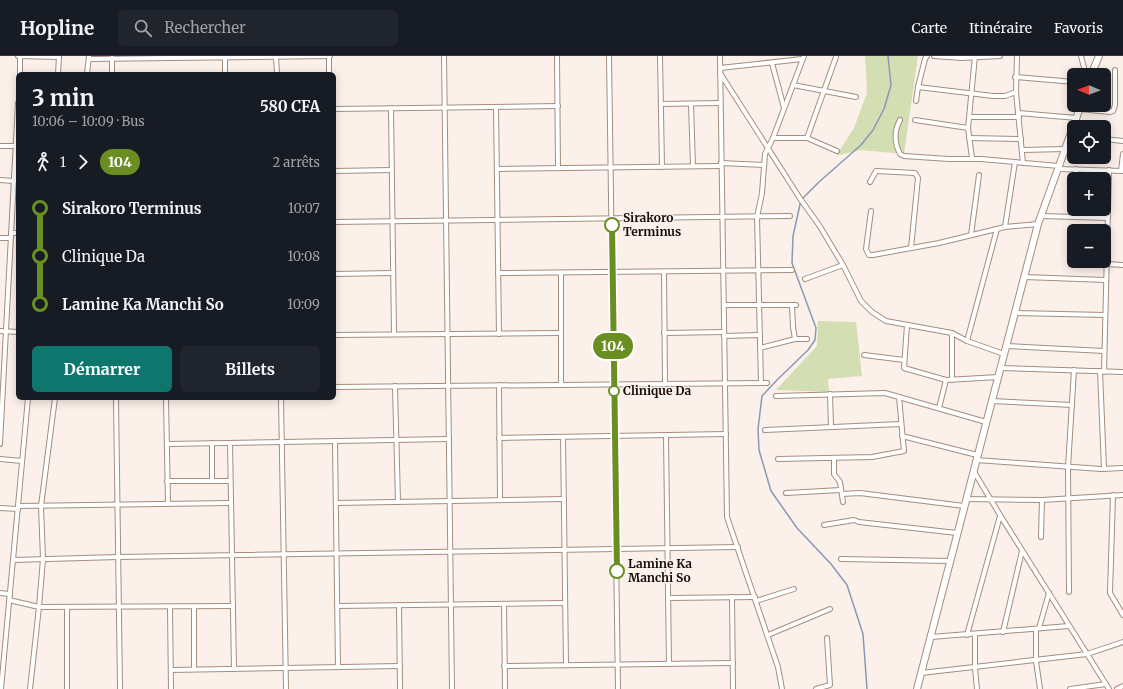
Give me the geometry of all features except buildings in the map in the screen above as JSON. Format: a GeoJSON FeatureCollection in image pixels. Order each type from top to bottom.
{"type":"FeatureCollection","features":[{"type":"Feature","properties":{"kind":"street"},"geometry":{"type":"LineString","coordinates":[[20,72],[20,56],[59,56],[58,72]]}},
{"type":"Feature","properties":{"kind":"street"},"geometry":{"type":"LineString","coordinates":[[276,56],[276,72]]}},
{"type":"Feature","properties":{"kind":"street"},"geometry":{"type":"LineString","coordinates":[[87,72],[89,57],[329,56],[329,72]]}},
{"type":"Feature","properties":{"kind":"street"},"geometry":{"type":"LineString","coordinates":[[444,56],[452,689]]}},
{"type":"Feature","properties":{"kind":"street"},"geometry":{"type":"LineString","coordinates":[[557,56],[558,168]]}},
{"type":"Feature","properties":{"kind":"street"},"geometry":{"type":"LineString","coordinates":[[609,56],[618,689]]}},
{"type":"Feature","properties":{"kind":"street"},"geometry":{"type":"LineString","coordinates":[[660,56],[662,167]]}},
{"type":"Feature","properties":{"kind":"street"},"geometry":{"type":"LineString","coordinates":[[720,56],[727,517],[768,635],[778,667],[782,689]]}},
{"type":"Feature","properties":{"kind":"street"},"geometry":{"type":"LineString","coordinates":[[916,102],[924,59],[927,56]]}},
{"type":"Feature","properties":{"kind":"street"},"geometry":{"type":"LineString","coordinates":[[934,56],[962,58],[1000,56]]}},
{"type":"Feature","properties":{"kind":"street"},"geometry":{"type":"LineString","coordinates":[[1017,56],[1015,77],[1023,163]]}},
{"type":"Feature","properties":{"kind":"street"},"geometry":{"type":"LineString","coordinates":[[1081,56],[1084,68]]}},
{"type":"Feature","properties":{"kind":"street"},"geometry":{"type":"LineString","coordinates":[[1094,68],[1099,56]]}},
{"type":"Feature","properties":{"kind":"street"},"geometry":{"type":"LineString","coordinates":[[225,57],[225,72]]}},
{"type":"Feature","properties":{"kind":"street"},"geometry":{"type":"LineString","coordinates":[[807,138],[836,57]]}},
{"type":"Feature","properties":{"kind":"street"},"geometry":{"type":"LineString","coordinates":[[972,158],[968,128],[975,57]]}},
{"type":"Feature","properties":{"kind":"street"},"geometry":{"type":"LineString","coordinates":[[112,58],[112,72]]}},
{"type":"Feature","properties":{"kind":"street"},"geometry":{"type":"LineString","coordinates":[[720,71],[803,58],[773,138],[765,154],[762,194],[757,217],[761,383]]}},
{"type":"Feature","properties":{"kind":"street"},"geometry":{"type":"LineString","coordinates":[[772,63],[784,108]]}},
{"type":"Feature","properties":{"kind":"street"},"geometry":{"type":"LineString","coordinates":[[1111,112],[1113,111],[1115,105],[1115,70]]}},
{"type":"Feature","properties":{"kind":"street"},"geometry":{"type":"LineString","coordinates":[[720,71],[768,148],[819,225],[843,265],[861,301],[872,312],[886,320],[952,334],[1004,354]]}},
{"type":"Feature","properties":{"kind":"street"},"geometry":{"type":"LineString","coordinates":[[1015,77],[1067,81]]}},
{"type":"Feature","properties":{"kind":"street"},"geometry":{"type":"LineString","coordinates":[[793,85],[856,97]]}},
{"type":"Feature","properties":{"kind":"street"},"geometry":{"type":"LineString","coordinates":[[918,87],[971,94],[1005,96],[1016,92]]}},
{"type":"Feature","properties":{"kind":"street"},"geometry":{"type":"LineString","coordinates":[[661,104],[720,103]]}},
{"type":"Feature","properties":{"kind":"street"},"geometry":{"type":"LineString","coordinates":[[691,104],[692,166]]}},
{"type":"Feature","properties":{"kind":"street"},"geometry":{"type":"LineString","coordinates":[[336,109],[558,106]]}},
{"type":"Feature","properties":{"kind":"street"},"geometry":{"type":"LineString","coordinates":[[496,107],[499,334]]}},
{"type":"Feature","properties":{"kind":"street"},"geometry":{"type":"LineString","coordinates":[[391,108],[394,334]]}},
{"type":"Feature","properties":{"kind":"street"},"geometry":{"type":"LineString","coordinates":[[969,116],[1018,115],[1077,118],[1079,112]]}},
{"type":"Feature","properties":{"kind":"street"},"geometry":{"type":"LineString","coordinates":[[900,120],[895,135],[896,144],[900,154],[904,156],[949,159],[972,158],[1076,169],[1122,171],[1123,154]]}},
{"type":"Feature","properties":{"kind":"street"},"geometry":{"type":"LineString","coordinates":[[915,120],[968,128]]}},
{"type":"Feature","properties":{"kind":"street"},"geometry":{"type":"LineString","coordinates":[[773,138],[807,138],[837,151]]}},
{"type":"Feature","properties":{"kind":"street"},"geometry":{"type":"LineString","coordinates":[[969,138],[1021,139]]}},
{"type":"Feature","properties":{"kind":"street"},"geometry":{"type":"LineString","coordinates":[[1111,140],[1123,141]]}},
{"type":"Feature","properties":{"kind":"street"},"geometry":{"type":"LineString","coordinates":[[0,146],[16,146]]}},
{"type":"Feature","properties":{"kind":"street"},"geometry":{"type":"LineString","coordinates":[[917,689],[1038,224],[1067,146]]}},
{"type":"Feature","properties":{"kind":"street"},"geometry":{"type":"LineString","coordinates":[[1022,150],[1065,150]]}},
{"type":"Feature","properties":{"kind":"street"},"geometry":{"type":"LineString","coordinates":[[0,444],[16,158]]}},
{"type":"Feature","properties":{"kind":"street"},"geometry":{"type":"LineString","coordinates":[[1005,227],[1015,162]]}},
{"type":"Feature","properties":{"kind":"street"},"geometry":{"type":"LineString","coordinates":[[497,169],[764,165]]}},
{"type":"Feature","properties":{"kind":"street"},"geometry":{"type":"LineString","coordinates":[[336,171],[392,170]]}},
{"type":"Feature","properties":{"kind":"street"},"geometry":{"type":"LineString","coordinates":[[1108,224],[1109,170]]}},
{"type":"Feature","properties":{"kind":"street"},"geometry":{"type":"LineString","coordinates":[[870,182],[876,171],[917,174],[918,178],[911,248]]}},
{"type":"Feature","properties":{"kind":"street"},"geometry":{"type":"LineString","coordinates":[[971,235],[979,175]]}},
{"type":"Feature","properties":{"kind":"street"},"geometry":{"type":"LineString","coordinates":[[0,180],[14,181]]}},
{"type":"Feature","properties":{"kind":"street"},"geometry":{"type":"LineString","coordinates":[[871,211],[866,249],[869,255],[911,248],[1005,227],[1038,224]]}},
{"type":"Feature","properties":{"kind":"street"},"geometry":{"type":"LineString","coordinates":[[336,222],[790,216]]}},
{"type":"Feature","properties":{"kind":"street"},"geometry":{"type":"LineString","coordinates":[[1041,216],[1108,218]]}},
{"type":"Feature","properties":{"kind":"street"},"geometry":{"type":"LineString","coordinates":[[967,341],[997,229]]}},
{"type":"Feature","properties":{"kind":"street"},"geometry":{"type":"LineString","coordinates":[[11,233],[16,233]]}},
{"type":"Feature","properties":{"kind":"street"},"geometry":{"type":"LineString","coordinates":[[0,238],[11,238]]}},
{"type":"Feature","properties":{"kind":"street"},"geometry":{"type":"LineString","coordinates":[[1111,264],[1123,265]]}},
{"type":"Feature","properties":{"kind":"street"},"geometry":{"type":"LineString","coordinates":[[805,279],[843,265]]}},
{"type":"Feature","properties":{"kind":"street"},"geometry":{"type":"LineString","coordinates":[[1104,469],[1102,372],[1107,268]]}},
{"type":"Feature","properties":{"kind":"street"},"geometry":{"type":"LineString","coordinates":[[498,273],[792,270]]}},
{"type":"Feature","properties":{"kind":"street"},"geometry":{"type":"LineString","coordinates":[[664,272],[665,384]]}},
{"type":"Feature","properties":{"kind":"street"},"geometry":{"type":"LineString","coordinates":[[336,274],[393,273]]}},
{"type":"Feature","properties":{"kind":"street"},"geometry":{"type":"LineString","coordinates":[[561,273],[561,385]]}},
{"type":"Feature","properties":{"kind":"street"},"geometry":{"type":"LineString","coordinates":[[1024,277],[1106,280]]}},
{"type":"Feature","properties":{"kind":"street"},"geometry":{"type":"LineString","coordinates":[[724,305],[794,305],[793,326],[795,339]]}},
{"type":"Feature","properties":{"kind":"street"},"geometry":{"type":"LineString","coordinates":[[1014,313],[1105,315]]}},
{"type":"Feature","properties":{"kind":"street"},"geometry":{"type":"LineString","coordinates":[[907,325],[904,368],[946,380],[998,377]]}},
{"type":"Feature","properties":{"kind":"street"},"geometry":{"type":"LineString","coordinates":[[0,331],[16,332]]}},
{"type":"Feature","properties":{"kind":"street"},"geometry":{"type":"LineString","coordinates":[[336,335],[561,333]]}},
{"type":"Feature","properties":{"kind":"street"},"geometry":{"type":"LineString","coordinates":[[664,333],[760,335]]}},
{"type":"Feature","properties":{"kind":"street"},"geometry":{"type":"LineString","coordinates":[[952,334],[952,380]]}},
{"type":"Feature","properties":{"kind":"street"},"geometry":{"type":"LineString","coordinates":[[760,348],[795,339],[807,339]]}},
{"type":"Feature","properties":{"kind":"street"},"geometry":{"type":"LineString","coordinates":[[1006,346],[1104,351]]}},
{"type":"Feature","properties":{"kind":"street"},"geometry":{"type":"LineString","coordinates":[[864,355],[904,360]]}},
{"type":"Feature","properties":{"kind":"street"},"geometry":{"type":"LineString","coordinates":[[1000,368],[1123,372]]}},
{"type":"Feature","properties":{"kind":"street"},"geometry":{"type":"LineString","coordinates":[[1069,592],[1068,467],[1074,370]]}},
{"type":"Feature","properties":{"kind":"street"},"geometry":{"type":"LineString","coordinates":[[939,408],[946,380]]}},
{"type":"Feature","properties":{"kind":"street"},"geometry":{"type":"LineString","coordinates":[[336,387],[767,383]]}},
{"type":"Feature","properties":{"kind":"street"},"geometry":{"type":"LineString","coordinates":[[499,385],[500,500]]}},
{"type":"Feature","properties":{"kind":"street"},"geometry":{"type":"LineString","coordinates":[[395,386],[398,502]]}},
{"type":"Feature","properties":{"kind":"street"},"geometry":{"type":"LineString","coordinates":[[776,396],[885,392],[986,422]]}},
{"type":"Feature","properties":{"kind":"street"},"geometry":{"type":"LineString","coordinates":[[830,394],[831,427]]}},
{"type":"Feature","properties":{"kind":"street"},"geometry":{"type":"LineString","coordinates":[[778,459],[872,457],[904,451],[899,397]]}},
{"type":"Feature","properties":{"kind":"street"},"geometry":{"type":"LineString","coordinates":[[1,687],[28,400]]}},
{"type":"Feature","properties":{"kind":"street"},"geometry":{"type":"LineString","coordinates":[[30,689],[43,559],[41,506],[55,400]]}},
{"type":"Feature","properties":{"kind":"street"},"geometry":{"type":"LineString","coordinates":[[116,400],[120,689]]}},
{"type":"Feature","properties":{"kind":"street"},"geometry":{"type":"LineString","coordinates":[[166,400],[168,504]]}},
{"type":"Feature","properties":{"kind":"street"},"geometry":{"type":"LineString","coordinates":[[282,400],[286,689]]}},
{"type":"Feature","properties":{"kind":"street"},"geometry":{"type":"LineString","coordinates":[[991,401],[1072,405]]}},
{"type":"Feature","properties":{"kind":"street"},"geometry":{"type":"LineString","coordinates":[[765,430],[901,424]]}},
{"type":"Feature","properties":{"kind":"street"},"geometry":{"type":"LineString","coordinates":[[499,438],[726,434]]}},
{"type":"Feature","properties":{"kind":"street"},"geometry":{"type":"LineString","coordinates":[[666,436],[669,664]]}},
{"type":"Feature","properties":{"kind":"street"},"geometry":{"type":"LineString","coordinates":[[902,436],[977,457],[1068,467],[1104,469],[1123,468]]}},
{"type":"Feature","properties":{"kind":"street"},"geometry":{"type":"LineString","coordinates":[[563,437],[566,665]]}},
{"type":"Feature","properties":{"kind":"street"},"geometry":{"type":"LineString","coordinates":[[167,444],[449,439]]}},
{"type":"Feature","properties":{"kind":"street"},"geometry":{"type":"LineString","coordinates":[[335,441],[338,667]]}},
{"type":"Feature","properties":{"kind":"street"},"geometry":{"type":"LineString","coordinates":[[212,443],[212,481]]}},
{"type":"Feature","properties":{"kind":"street"},"geometry":{"type":"LineString","coordinates":[[230,443],[234,668]]}},
{"type":"Feature","properties":{"kind":"street"},"geometry":{"type":"LineString","coordinates":[[834,458],[834,474],[840,482],[843,502]]}},
{"type":"Feature","properties":{"kind":"street"},"geometry":{"type":"LineString","coordinates":[[0,459],[22,461]]}},
{"type":"Feature","properties":{"kind":"street"},"geometry":{"type":"LineString","coordinates":[[973,470],[1109,689]]}},
{"type":"Feature","properties":{"kind":"street"},"geometry":{"type":"LineString","coordinates":[[167,482],[230,480]]}},
{"type":"Feature","properties":{"kind":"street"},"geometry":{"type":"LineString","coordinates":[[786,493],[841,492],[965,502],[990,499],[1042,500],[1068,497],[1123,495]]}},
{"type":"Feature","properties":{"kind":"street"},"geometry":{"type":"LineString","coordinates":[[1113,495],[1110,592],[1123,615]]}},
{"type":"Feature","properties":{"kind":"street"},"geometry":{"type":"LineString","coordinates":[[336,503],[564,499]]}},
{"type":"Feature","properties":{"kind":"street"},"geometry":{"type":"LineString","coordinates":[[1041,538],[1042,500]]}},
{"type":"Feature","properties":{"kind":"street"},"geometry":{"type":"LineString","coordinates":[[0,508],[231,503]]}},
{"type":"Feature","properties":{"kind":"street"},"geometry":{"type":"LineString","coordinates":[[967,635],[1000,515]]}},
{"type":"Feature","properties":{"kind":"street"},"geometry":{"type":"LineString","coordinates":[[824,524],[854,520],[859,522],[957,533]]}},
{"type":"Feature","properties":{"kind":"street"},"geometry":{"type":"LineString","coordinates":[[13,560],[738,547]]}},
{"type":"Feature","properties":{"kind":"street"},"geometry":{"type":"LineString","coordinates":[[1003,632],[1022,551]]}},
{"type":"Feature","properties":{"kind":"street"},"geometry":{"type":"LineString","coordinates":[[842,559],[950,561]]}},
{"type":"Feature","properties":{"kind":"street"},"geometry":{"type":"LineString","coordinates":[[668,598],[732,597],[756,599],[794,589]]}},
{"type":"Feature","properties":{"kind":"street"},"geometry":{"type":"LineString","coordinates":[[1040,689],[1036,660],[1038,629],[1049,593]]}},
{"type":"Feature","properties":{"kind":"street"},"geometry":{"type":"LineString","coordinates":[[0,594],[10,594]]}},
{"type":"Feature","properties":{"kind":"street"},"geometry":{"type":"LineString","coordinates":[[732,597],[733,689]]}},
{"type":"Feature","properties":{"kind":"street"},"geometry":{"type":"LineString","coordinates":[[9,600],[39,608],[232,606]]}},
{"type":"Feature","properties":{"kind":"street"},"geometry":{"type":"LineString","coordinates":[[337,606],[565,603]]}},
{"type":"Feature","properties":{"kind":"street"},"geometry":{"type":"LineString","coordinates":[[504,604],[505,689]]}},
{"type":"Feature","properties":{"kind":"street"},"geometry":{"type":"LineString","coordinates":[[399,605],[400,689]]}},
{"type":"Feature","properties":{"kind":"street"},"geometry":{"type":"LineString","coordinates":[[194,606],[194,669]]}},
{"type":"Feature","properties":{"kind":"street"},"geometry":{"type":"LineString","coordinates":[[170,607],[171,689]]}},
{"type":"Feature","properties":{"kind":"street"},"geometry":{"type":"LineString","coordinates":[[67,608],[67,689]]}},
{"type":"Feature","properties":{"kind":"street"},"geometry":{"type":"LineString","coordinates":[[768,635],[830,609]]}},
{"type":"Feature","properties":{"kind":"street"},"geometry":{"type":"LineString","coordinates":[[931,637],[1069,626]]}},
{"type":"Feature","properties":{"kind":"street"},"geometry":{"type":"LineString","coordinates":[[975,634],[975,668],[977,689]]}},
{"type":"Feature","properties":{"kind":"street"},"geometry":{"type":"LineString","coordinates":[[816,689],[828,687],[830,685],[827,638]]}},
{"type":"Feature","properties":{"kind":"street"},"geometry":{"type":"LineString","coordinates":[[921,673],[1087,654],[1123,642]]}},
{"type":"Feature","properties":{"kind":"street"},"geometry":{"type":"LineString","coordinates":[[504,666],[733,663]]}},
{"type":"Feature","properties":{"kind":"street"},"geometry":{"type":"LineString","coordinates":[[171,670],[400,666]]}},
{"type":"Feature","properties":{"kind":"street"},"geometry":{"type":"LineString","coordinates":[[1070,689],[1101,687],[1106,684]]}},
{"type":"Feature","properties":{"kind":"street"},"geometry":{"type":"LineString","coordinates":[[1117,689],[1123,686]]}},
{"type":"Feature","properties":{"kind":"green space"},"geometry":{"type":"Polygon","coordinates":[[[865,56],[918,56],[904,154],[860,150],[836,156],[854,128],[867,93],[865,56]]]}},
{"type":"Feature","properties":{"kind":"green space"},"geometry":{"type":"Polygon","coordinates":[[[818,321],[856,322],[862,376],[828,379],[829,392],[776,390],[817,346],[818,321]]]}},
{"type":"Feature","properties":{"kind":"waterway"},"geometry":{"type":"LineString","coordinates":[[867,689],[863,634],[847,585],[831,564],[797,528],[771,491],[759,450],[758,429],[762,396],[808,350],[815,340],[816,328],[792,263],[793,236],[801,200],[861,145],[873,130],[884,109],[891,85],[888,56]]}},
{"type":"Feature","properties":{"kind":"bus line","name":"104"},"geometry":{"type":"LineString","coordinates":[[612,225],[617,571]]}},
{"type":"Feature","properties":{"kind":"place","name":"Sirakoro Terminus"},"geometry":{"type":"Point","coordinates":[612,225]}},
{"type":"Feature","properties":{"kind":"place","name":"Clinique Da"},"geometry":{"type":"Point","coordinates":[614,391]}},
{"type":"Feature","properties":{"kind":"place","name":"Lamine Ka Manchi So"},"geometry":{"type":"Point","coordinates":[617,571]}}]}
